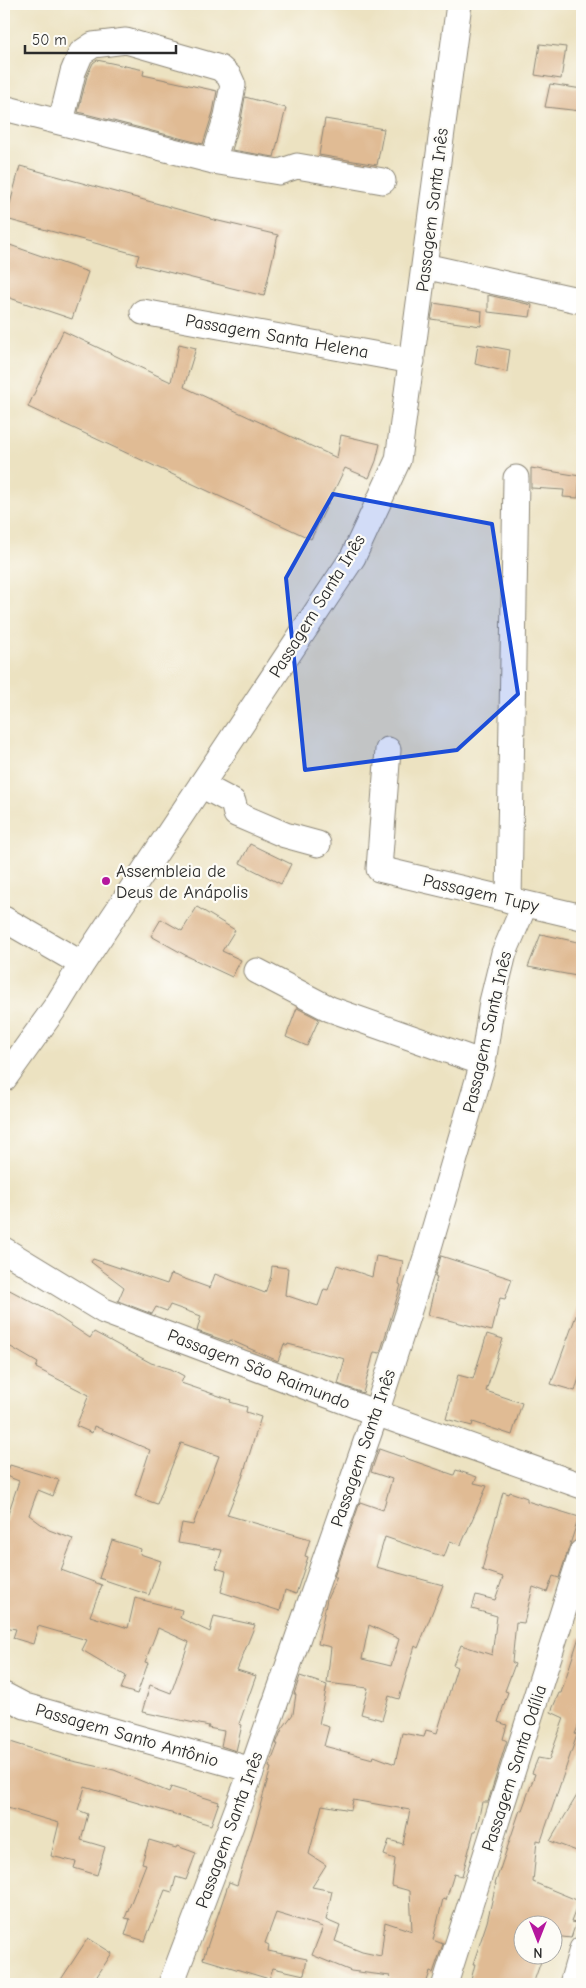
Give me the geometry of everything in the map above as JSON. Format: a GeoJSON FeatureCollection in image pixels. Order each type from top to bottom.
{"type":"FeatureCollection","features":[{"type":"Feature","properties":{"kind":"street","name":"Passagem Santa Inês"},"geometry":{"type":"LineString","coordinates":[[4,1079],[57,1005],[82,964],[353,557],[398,460],[458,4]]}},
{"type":"Feature","properties":{"kind":"street"},"geometry":{"type":"LineString","coordinates":[[61,122],[73,72],[81,53],[93,45],[126,41],[220,68],[229,76],[233,85],[227,116],[214,162]]}},
{"type":"Feature","properties":{"kind":"street"},"geometry":{"type":"LineString","coordinates":[[4,108],[214,162],[279,172],[297,166],[382,180]]}},
{"type":"Feature","properties":{"kind":"street"},"geometry":{"type":"LineString","coordinates":[[424,266],[582,301]]}},
{"type":"Feature","properties":{"kind":"street","name":"Passagem Santa Helena"},"geometry":{"type":"LineString","coordinates":[[143,312],[412,361]]}},
{"type":"Feature","properties":{"kind":"street","name":"Passagem Santa Inês"},"geometry":{"type":"LineString","coordinates":[[172,1984],[252,1770],[376,1413],[427,1254],[483,1064],[492,1002],[517,902],[516,478]]}},
{"type":"Feature","properties":{"kind":"street","name":"Passagem Tupy"},"geometry":{"type":"LineString","coordinates":[[388,750],[379,869],[582,917]]}},
{"type":"Feature","properties":{"kind":"street"},"geometry":{"type":"LineString","coordinates":[[201,785],[233,802],[236,814],[285,835],[318,844]]}},
{"type":"Feature","properties":{"kind":"street"},"geometry":{"type":"LineString","coordinates":[[4,919],[82,964]]}},
{"type":"Feature","properties":{"kind":"street"},"geometry":{"type":"LineString","coordinates":[[257,971],[330,1009],[483,1064]]}},
{"type":"Feature","properties":{"kind":"street","name":"Passagem São Raimundo"},"geometry":{"type":"LineString","coordinates":[[4,1250],[104,1311],[376,1413],[582,1486]]}},
{"type":"Feature","properties":{"kind":"street","name":"Passagem Santa Odília"},"geometry":{"type":"LineString","coordinates":[[445,1984],[582,1552]]}},
{"type":"Feature","properties":{"kind":"street","name":"Passagem Santo Antônio"},"geometry":{"type":"LineString","coordinates":[[4,1695],[25,1706],[252,1770]]}},
{"type":"Feature","properties":{"kind":"street"},"geometry":{"type":"LineString","coordinates":[[572,1984],[582,1949]]}},
{"type":"Feature","properties":{"kind":"highlighted area"},"geometry":{"type":"Polygon","coordinates":[[[333,494],[492,524],[518,694],[457,750],[305,770],[286,578],[333,494]]]}},
{"type":"Feature","properties":{"kind":"building"},"geometry":{"type":"Polygon","coordinates":[[[540,44],[566,47],[561,79],[535,75],[540,44]]]}},
{"type":"Feature","properties":{"kind":"building"},"geometry":{"type":"Polygon","coordinates":[[[97,60],[144,70],[143,75],[217,91],[203,144],[78,112],[87,76],[93,63],[97,60]]]}},
{"type":"Feature","properties":{"kind":"building"},"geometry":{"type":"Polygon","coordinates":[[[550,84],[582,89],[581,111],[545,107],[550,84]]]}},
{"type":"Feature","properties":{"kind":"building"},"geometry":{"type":"Polygon","coordinates":[[[245,97],[286,108],[274,157],[232,150],[241,120],[245,97]]]}},
{"type":"Feature","properties":{"kind":"building"},"geometry":{"type":"Polygon","coordinates":[[[325,119],[384,129],[377,165],[319,155],[325,119]]]}},
{"type":"Feature","properties":{"kind":"building"},"geometry":{"type":"Polygon","coordinates":[[[20,166],[210,219],[278,235],[264,296],[136,264],[139,255],[6,219],[20,166]]]}},
{"type":"Feature","properties":{"kind":"building"},"geometry":{"type":"Polygon","coordinates":[[[4,243],[88,272],[72,319],[4,296],[4,243]]]}},
{"type":"Feature","properties":{"kind":"building"},"geometry":{"type":"Polygon","coordinates":[[[488,295],[532,305],[530,317],[488,312],[488,295]]]}},
{"type":"Feature","properties":{"kind":"building"},"geometry":{"type":"Polygon","coordinates":[[[434,303],[482,311],[481,326],[431,319],[434,303]]]}},
{"type":"Feature","properties":{"kind":"building"},"geometry":{"type":"Polygon","coordinates":[[[63,331],[171,382],[179,344],[196,348],[184,387],[337,458],[341,435],[380,444],[369,478],[345,468],[311,539],[28,407],[63,331]]]}},
{"type":"Feature","properties":{"kind":"building"},"geometry":{"type":"Polygon","coordinates":[[[478,344],[510,350],[507,372],[475,364],[478,344]]]}},
{"type":"Feature","properties":{"kind":"building"},"geometry":{"type":"Polygon","coordinates":[[[531,468],[580,476],[578,498],[563,497],[564,490],[531,488],[531,468]]]}},
{"type":"Feature","properties":{"kind":"building"},"geometry":{"type":"Polygon","coordinates":[[[250,844],[291,864],[281,884],[240,863],[250,844]]]}},
{"type":"Feature","properties":{"kind":"building"},"geometry":{"type":"Polygon","coordinates":[[[197,907],[235,930],[222,951],[241,960],[232,977],[187,956],[151,936],[161,919],[182,931],[197,907]]]}},
{"type":"Feature","properties":{"kind":"building"},"geometry":{"type":"Polygon","coordinates":[[[541,934],[582,943],[582,977],[528,967],[541,934]]]}},
{"type":"Feature","properties":{"kind":"building"},"geometry":{"type":"Polygon","coordinates":[[[297,1008],[319,1019],[307,1046],[286,1037],[297,1008]]]}},
{"type":"Feature","properties":{"kind":"building"},"geometry":{"type":"Polygon","coordinates":[[[376,1256],[403,1261],[399,1284],[401,1285],[380,1353],[374,1352],[363,1393],[338,1384],[345,1359],[284,1344],[278,1361],[230,1340],[229,1342],[197,1331],[201,1316],[170,1305],[167,1311],[156,1307],[152,1314],[118,1301],[124,1287],[91,1262],[93,1259],[167,1284],[171,1274],[210,1288],[215,1274],[265,1293],[271,1276],[272,1266],[288,1268],[285,1295],[318,1306],[324,1289],[328,1290],[337,1265],[372,1277],[376,1256]]]}},
{"type":"Feature","properties":{"kind":"building"},"geometry":{"type":"Polygon","coordinates":[[[441,1256],[512,1279],[505,1299],[500,1298],[492,1331],[428,1315],[437,1277],[435,1276],[441,1256]]]}},
{"type":"Feature","properties":{"kind":"building"},"geometry":{"type":"Polygon","coordinates":[[[4,1287],[51,1312],[90,1338],[94,1332],[151,1363],[171,1369],[184,1376],[181,1383],[231,1400],[230,1402],[247,1407],[246,1412],[261,1417],[242,1478],[227,1515],[310,1539],[305,1556],[308,1557],[296,1594],[285,1590],[280,1611],[221,1592],[226,1571],[216,1568],[222,1550],[178,1543],[182,1523],[193,1525],[219,1456],[181,1443],[157,1504],[135,1496],[150,1450],[94,1426],[92,1433],[76,1426],[89,1395],[36,1368],[38,1363],[4,1343],[4,1287]]]}},
{"type":"Feature","properties":{"kind":"building"},"geometry":{"type":"Polygon","coordinates":[[[581,1302],[582,1368],[575,1391],[551,1384],[581,1302]]]}},
{"type":"Feature","properties":{"kind":"building"},"geometry":{"type":"Polygon","coordinates":[[[487,1334],[503,1339],[486,1391],[522,1403],[512,1435],[473,1422],[472,1426],[446,1419],[458,1375],[473,1379],[487,1334]]]}},
{"type":"Feature","properties":{"kind":"building"},"geometry":{"type":"Polygon","coordinates":[[[379,1449],[454,1475],[456,1470],[477,1477],[474,1483],[487,1486],[461,1545],[450,1541],[444,1557],[385,1537],[376,1567],[443,1585],[418,1648],[415,1646],[399,1699],[389,1696],[382,1720],[361,1714],[368,1688],[327,1683],[331,1647],[318,1644],[327,1599],[337,1577],[334,1577],[360,1502],[383,1510],[392,1479],[371,1472],[379,1449]],[[369,1625],[362,1659],[391,1666],[399,1639],[369,1625]]]}},
{"type":"Feature","properties":{"kind":"building"},"geometry":{"type":"Polygon","coordinates":[[[10,1465],[59,1480],[53,1496],[38,1490],[29,1515],[49,1530],[73,1539],[61,1570],[102,1585],[90,1616],[128,1628],[135,1598],[182,1610],[180,1618],[210,1632],[214,1616],[255,1625],[237,1670],[256,1676],[239,1724],[242,1725],[236,1751],[221,1746],[224,1731],[142,1712],[150,1685],[171,1693],[189,1642],[158,1628],[145,1662],[148,1663],[137,1694],[121,1689],[126,1676],[82,1650],[87,1640],[38,1626],[33,1644],[13,1638],[16,1629],[4,1627],[4,1526],[19,1481],[6,1476],[10,1465]]]}},
{"type":"Feature","properties":{"kind":"building"},"geometry":{"type":"Polygon","coordinates":[[[503,1492],[509,1494],[510,1492],[527,1498],[527,1501],[579,1517],[559,1578],[553,1576],[547,1592],[533,1587],[524,1623],[516,1622],[512,1662],[515,1664],[505,1691],[508,1692],[498,1722],[507,1725],[503,1739],[507,1741],[488,1802],[482,1802],[476,1831],[474,1831],[462,1876],[454,1874],[446,1900],[443,1899],[433,1940],[443,1944],[433,1973],[430,1972],[426,1984],[408,1984],[389,1980],[390,1976],[351,1971],[312,1955],[323,1927],[276,1913],[265,1943],[269,1945],[268,1951],[307,1959],[304,1975],[273,1968],[269,1979],[203,1959],[229,1882],[237,1885],[261,1806],[271,1768],[269,1767],[278,1744],[276,1744],[282,1729],[293,1714],[296,1694],[294,1694],[300,1676],[327,1685],[319,1724],[329,1727],[324,1746],[373,1759],[374,1756],[395,1764],[402,1733],[424,1737],[426,1730],[437,1733],[457,1667],[453,1665],[461,1645],[492,1655],[497,1616],[472,1609],[476,1595],[495,1600],[503,1577],[482,1570],[503,1492]],[[353,1800],[351,1810],[322,1805],[309,1854],[326,1865],[312,1887],[332,1891],[326,1920],[340,1926],[335,1941],[362,1952],[381,1956],[385,1922],[412,1931],[410,1891],[392,1886],[395,1859],[384,1855],[389,1840],[403,1844],[410,1810],[353,1800]]]}},
{"type":"Feature","properties":{"kind":"building"},"geometry":{"type":"Polygon","coordinates":[[[112,1540],[141,1549],[140,1554],[161,1561],[149,1595],[99,1578],[112,1540]]]}},
{"type":"Feature","properties":{"kind":"building"},"geometry":{"type":"Polygon","coordinates":[[[579,1637],[582,1638],[582,1717],[541,1841],[537,1840],[533,1882],[579,1901],[571,1922],[576,1923],[571,1938],[564,1937],[564,1916],[514,1916],[514,1966],[539,1966],[533,1984],[470,1984],[475,1964],[473,1964],[487,1922],[495,1884],[520,1810],[522,1810],[535,1774],[532,1773],[538,1758],[549,1760],[564,1718],[551,1712],[559,1693],[561,1693],[579,1637]]]}},
{"type":"Feature","properties":{"kind":"building"},"geometry":{"type":"Polygon","coordinates":[[[4,1740],[68,1760],[114,1770],[169,1792],[171,1787],[219,1802],[211,1825],[85,1787],[78,1810],[88,1814],[81,1840],[105,1847],[97,1875],[74,1868],[76,1862],[51,1856],[59,1823],[4,1807],[4,1740]]]}},
{"type":"Feature","properties":{"kind":"building"},"geometry":{"type":"Polygon","coordinates":[[[582,1787],[582,1853],[550,1841],[582,1787]]]}},
{"type":"Feature","properties":{"kind":"building"},"geometry":{"type":"Polygon","coordinates":[[[149,1840],[176,1848],[177,1846],[196,1853],[186,1880],[176,1877],[172,1892],[165,1890],[145,1941],[125,1935],[130,1919],[125,1918],[146,1864],[142,1863],[149,1840]]]}},
{"type":"Feature","properties":{"kind":"building"},"geometry":{"type":"Polygon","coordinates":[[[88,1938],[112,1953],[92,1984],[58,1984],[88,1938]]]}},
{"type":"Feature","properties":{"kind":"place","name":"Assembleia de Deus de Anápolis"},"geometry":{"type":"Point","coordinates":[106,881]}}]}
